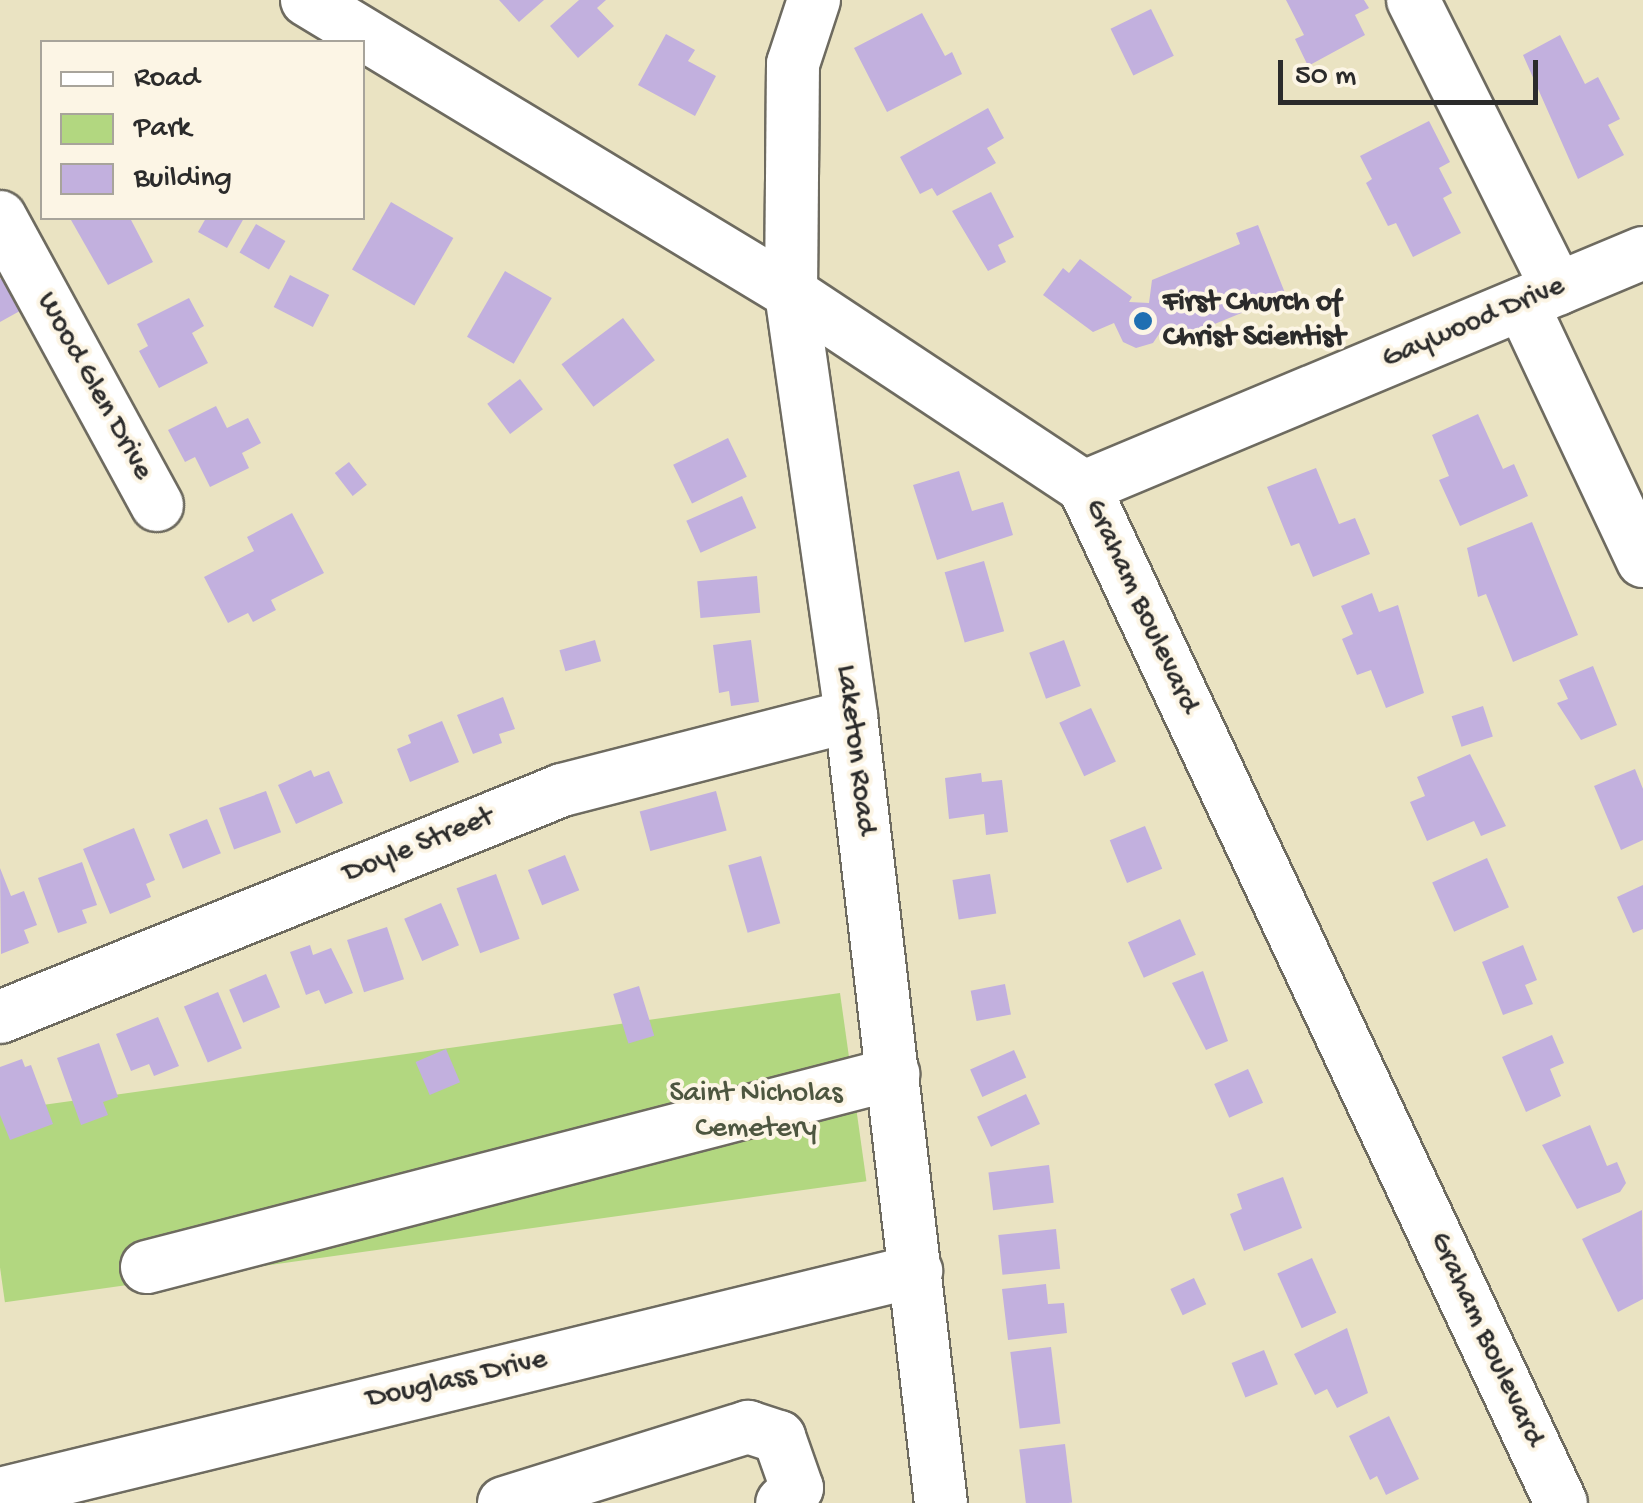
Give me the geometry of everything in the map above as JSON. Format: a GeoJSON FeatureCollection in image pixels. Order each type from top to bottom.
{"type":"FeatureCollection","features":[{"type":"Feature","properties":{"kind":"street","name":"Graham Boulevard"},"geometry":{"type":"LineString","coordinates":[[307,0],[790,293],[1084,487],[1561,1503]]}},
{"type":"Feature","properties":{"kind":"street","name":"Laketon Road"},"geometry":{"type":"LineString","coordinates":[[814,0],[793,64],[790,293],[851,716],[941,1503]]}},
{"type":"Feature","properties":{"kind":"street"},"geometry":{"type":"LineString","coordinates":[[1414,0],[1540,296],[1643,562]]}},
{"type":"Feature","properties":{"kind":"street","name":"Wood Glen Drive"},"geometry":{"type":"LineString","coordinates":[[0,218],[158,505]]}},
{"type":"Feature","properties":{"kind":"street","name":"Gaywood Drive"},"geometry":{"type":"LineString","coordinates":[[1084,487],[1354,352],[1540,296],[1643,253]]}},
{"type":"Feature","properties":{"kind":"street","name":"Doyle Street"},"geometry":{"type":"LineString","coordinates":[[0,1017],[562,790],[851,716]]}},
{"type":"Feature","properties":{"kind":"street"},"geometry":{"type":"LineString","coordinates":[[147,1268],[892,1074]]}},
{"type":"Feature","properties":{"kind":"street","name":"Douglass Drive"},"geometry":{"type":"LineString","coordinates":[[0,1494],[916,1271]]}},
{"type":"Feature","properties":{"kind":"street"},"geometry":{"type":"LineString","coordinates":[[504,1503],[748,1427],[779,1437],[796,1488],[782,1503]]}},
{"type":"Feature","properties":{"kind":"green space","name":"Saint Nicholas Cemetery"},"geometry":{"type":"Polygon","coordinates":[[[840,993],[866,1181],[5,1302],[0,1267],[0,1111],[840,993]]]}},
{"type":"Feature","properties":{"kind":"building"},"geometry":{"type":"Polygon","coordinates":[[[499,0],[544,0],[519,22],[499,0]]]}},
{"type":"Feature","properties":{"kind":"building"},"geometry":{"type":"Polygon","coordinates":[[[579,0],[606,0],[597,8],[614,26],[578,58],[550,26],[579,0]]]}},
{"type":"Feature","properties":{"kind":"building"},"geometry":{"type":"Polygon","coordinates":[[[1286,0],[1364,0],[1369,8],[1355,15],[1365,35],[1308,66],[1295,39],[1304,35],[1286,0]]]}},
{"type":"Feature","properties":{"kind":"building"},"geometry":{"type":"Polygon","coordinates":[[[1151,9],[1174,56],[1133,75],[1111,29],[1151,9]]]}},
{"type":"Feature","properties":{"kind":"building"},"geometry":{"type":"Polygon","coordinates":[[[922,13],[945,56],[952,52],[962,74],[887,112],[854,48],[922,13]]]}},
{"type":"Feature","properties":{"kind":"building"},"geometry":{"type":"Polygon","coordinates":[[[666,34],[695,50],[688,61],[716,76],[695,116],[638,85],[666,34]]]}},
{"type":"Feature","properties":{"kind":"building"},"geometry":{"type":"Polygon","coordinates":[[[1560,35],[1585,84],[1598,77],[1620,119],[1608,125],[1624,155],[1578,179],[1523,55],[1560,35]]]}},
{"type":"Feature","properties":{"kind":"building"},"geometry":{"type":"Polygon","coordinates":[[[988,108],[1004,138],[987,148],[996,163],[937,196],[932,188],[920,194],[900,157],[988,108]]]}},
{"type":"Feature","properties":{"kind":"building"},"geometry":{"type":"Polygon","coordinates":[[[1429,121],[1450,162],[1439,168],[1452,193],[1443,198],[1461,233],[1413,257],[1396,223],[1388,226],[1366,183],[1372,179],[1360,156],[1429,121]]]}},
{"type":"Feature","properties":{"kind":"building"},"geometry":{"type":"Polygon","coordinates":[[[991,192],[1014,237],[998,245],[1006,262],[988,271],[952,211],[991,192]]]}},
{"type":"Feature","properties":{"kind":"building"},"geometry":{"type":"Polygon","coordinates":[[[391,202],[453,238],[414,306],[352,270],[391,202]]]}},
{"type":"Feature","properties":{"kind":"building"},"geometry":{"type":"Polygon","coordinates":[[[71,220],[131,220],[153,262],[108,285],[71,220]]]}},
{"type":"Feature","properties":{"kind":"building"},"geometry":{"type":"Polygon","coordinates":[[[205,220],[243,220],[227,248],[198,232],[205,220]]]}},
{"type":"Feature","properties":{"kind":"building"},"geometry":{"type":"Polygon","coordinates":[[[256,224],[285,241],[269,270],[240,253],[256,224]]]}},
{"type":"Feature","properties":{"kind":"building"},"geometry":{"type":"Polygon","coordinates":[[[1258,225],[1289,303],[1264,313],[1261,305],[1173,341],[1161,331],[1153,343],[1136,348],[1123,342],[1114,323],[1093,332],[1043,295],[1063,268],[1069,273],[1080,259],[1132,297],[1129,302],[1149,303],[1152,280],[1240,244],[1236,233],[1258,225]]]}},
{"type":"Feature","properties":{"kind":"building"},"geometry":{"type":"Polygon","coordinates":[[[505,271],[552,298],[514,364],[467,337],[505,271]]]}},
{"type":"Feature","properties":{"kind":"building"},"geometry":{"type":"Polygon","coordinates":[[[9,274],[27,307],[0,322],[0,279],[9,274]]]}},
{"type":"Feature","properties":{"kind":"building"},"geometry":{"type":"Polygon","coordinates":[[[290,275],[329,295],[313,327],[274,307],[290,275]]]}},
{"type":"Feature","properties":{"kind":"building"},"geometry":{"type":"Polygon","coordinates":[[[189,298],[204,326],[192,333],[208,363],[159,388],[139,351],[148,346],[137,324],[189,298]]]}},
{"type":"Feature","properties":{"kind":"building"},"geometry":{"type":"Polygon","coordinates":[[[623,318],[655,360],[593,407],[562,364],[623,318]]]}},
{"type":"Feature","properties":{"kind":"building"},"geometry":{"type":"Polygon","coordinates":[[[520,379],[543,409],[510,434],[487,404],[520,379]]]}},
{"type":"Feature","properties":{"kind":"building"},"geometry":{"type":"Polygon","coordinates":[[[216,406],[227,428],[248,418],[261,443],[242,453],[249,468],[210,487],[195,457],[185,462],[168,430],[216,406]]]}},
{"type":"Feature","properties":{"kind":"building"},"geometry":{"type":"Polygon","coordinates":[[[1478,414],[1503,469],[1514,464],[1528,496],[1460,526],[1439,480],[1449,476],[1432,435],[1478,414]]]}},
{"type":"Feature","properties":{"kind":"building"},"geometry":{"type":"Polygon","coordinates":[[[728,438],[747,477],[692,503],[673,465],[728,438]]]}},
{"type":"Feature","properties":{"kind":"building"},"geometry":{"type":"Polygon","coordinates":[[[349,462],[367,485],[353,496],[335,473],[349,462]]]}},
{"type":"Feature","properties":{"kind":"building"},"geometry":{"type":"Polygon","coordinates":[[[1316,468],[1339,524],[1355,518],[1370,554],[1313,577],[1299,543],[1291,546],[1267,487],[1316,468]]]}},
{"type":"Feature","properties":{"kind":"building"},"geometry":{"type":"Polygon","coordinates":[[[959,471],[972,511],[1003,502],[1013,535],[937,560],[913,485],[959,471]]]}},
{"type":"Feature","properties":{"kind":"building"},"geometry":{"type":"Polygon","coordinates":[[[742,496],[756,528],[701,553],[686,521],[742,496]]]}},
{"type":"Feature","properties":{"kind":"building"},"geometry":{"type":"Polygon","coordinates":[[[292,513],[324,573],[271,600],[276,610],[253,622],[248,613],[228,623],[204,577],[254,551],[247,537],[292,513]]]}},
{"type":"Feature","properties":{"kind":"building"},"geometry":{"type":"Polygon","coordinates":[[[1532,522],[1578,635],[1513,662],[1486,594],[1478,597],[1467,548],[1532,522]]]}},
{"type":"Feature","properties":{"kind":"building"},"geometry":{"type":"Polygon","coordinates":[[[984,561],[1004,631],[965,642],[945,572],[984,561]]]}},
{"type":"Feature","properties":{"kind":"building"},"geometry":{"type":"Polygon","coordinates":[[[757,576],[760,613],[700,618],[697,581],[757,576]]]}},
{"type":"Feature","properties":{"kind":"building"},"geometry":{"type":"Polygon","coordinates":[[[1372,593],[1379,612],[1398,605],[1424,693],[1386,708],[1371,670],[1357,675],[1342,639],[1353,634],[1341,606],[1372,593]]]}},
{"type":"Feature","properties":{"kind":"building"},"geometry":{"type":"Polygon","coordinates":[[[595,640],[601,661],[565,671],[559,650],[595,640]]]}},
{"type":"Feature","properties":{"kind":"building"},"geometry":{"type":"Polygon","coordinates":[[[751,640],[759,702],[731,706],[729,691],[719,693],[713,645],[751,640]]]}},
{"type":"Feature","properties":{"kind":"building"},"geometry":{"type":"Polygon","coordinates":[[[1064,640],[1081,686],[1046,699],[1029,653],[1064,640]]]}},
{"type":"Feature","properties":{"kind":"building"},"geometry":{"type":"Polygon","coordinates":[[[1593,666],[1617,725],[1581,740],[1557,703],[1568,699],[1559,680],[1593,666]]]}},
{"type":"Feature","properties":{"kind":"building"},"geometry":{"type":"Polygon","coordinates":[[[503,697],[515,729],[499,734],[502,743],[473,754],[457,715],[503,697]]]}},
{"type":"Feature","properties":{"kind":"building"},"geometry":{"type":"Polygon","coordinates":[[[1483,706],[1493,736],[1462,747],[1452,716],[1483,706]]]}},
{"type":"Feature","properties":{"kind":"building"},"geometry":{"type":"Polygon","coordinates":[[[1091,708],[1116,761],[1084,776],[1059,723],[1091,708]]]}},
{"type":"Feature","properties":{"kind":"building"},"geometry":{"type":"Polygon","coordinates":[[[442,721],[459,762],[410,782],[397,749],[411,743],[408,735],[442,721]]]}},
{"type":"Feature","properties":{"kind":"building"},"geometry":{"type":"Polygon","coordinates":[[[1470,754],[1506,826],[1481,836],[1474,821],[1427,841],[1410,802],[1425,796],[1417,777],[1470,754]]]}},
{"type":"Feature","properties":{"kind":"building"},"geometry":{"type":"Polygon","coordinates":[[[1635,769],[1643,789],[1643,840],[1621,850],[1594,786],[1635,769]]]}},
{"type":"Feature","properties":{"kind":"building"},"geometry":{"type":"Polygon","coordinates":[[[311,770],[314,777],[329,771],[343,803],[296,824],[278,785],[311,770]]]}},
{"type":"Feature","properties":{"kind":"building"},"geometry":{"type":"Polygon","coordinates":[[[981,773],[982,782],[1002,780],[1008,832],[986,835],[984,814],[949,819],[945,778],[981,773]]]}},
{"type":"Feature","properties":{"kind":"building"},"geometry":{"type":"Polygon","coordinates":[[[266,791],[281,832],[234,849],[219,808],[266,791]]]}},
{"type":"Feature","properties":{"kind":"building"},"geometry":{"type":"Polygon","coordinates":[[[716,791],[727,831],[650,851],[640,811],[716,791]]]}},
{"type":"Feature","properties":{"kind":"building"},"geometry":{"type":"Polygon","coordinates":[[[207,819],[221,853],[183,869],[169,834],[207,819]]]}},
{"type":"Feature","properties":{"kind":"building"},"geometry":{"type":"Polygon","coordinates":[[[1145,826],[1162,869],[1127,883],[1110,840],[1145,826]]]}},
{"type":"Feature","properties":{"kind":"building"},"geometry":{"type":"Polygon","coordinates":[[[134,828],[155,880],[146,884],[151,897],[110,914],[83,849],[134,828]]]}},
{"type":"Feature","properties":{"kind":"building"},"geometry":{"type":"Polygon","coordinates":[[[565,855],[579,890],[542,905],[528,870],[565,855]]]}},
{"type":"Feature","properties":{"kind":"building"},"geometry":{"type":"Polygon","coordinates":[[[761,856],[780,923],[748,933],[728,865],[761,856]]]}},
{"type":"Feature","properties":{"kind":"building"},"geometry":{"type":"Polygon","coordinates":[[[1487,858],[1509,907],[1454,932],[1432,882],[1487,858]]]}},
{"type":"Feature","properties":{"kind":"building"},"geometry":{"type":"Polygon","coordinates":[[[82,862],[97,905],[82,910],[87,923],[58,933],[38,878],[82,862]]]}},
{"type":"Feature","properties":{"kind":"building"},"geometry":{"type":"Polygon","coordinates":[[[0,868],[11,896],[24,891],[37,925],[24,930],[29,943],[1,954],[0,868]]]}},
{"type":"Feature","properties":{"kind":"building"},"geometry":{"type":"Polygon","coordinates":[[[496,874],[520,939],[480,953],[457,888],[496,874]]]}},
{"type":"Feature","properties":{"kind":"building"},"geometry":{"type":"Polygon","coordinates":[[[990,874],[996,914],[959,919],[952,880],[990,874]]]}},
{"type":"Feature","properties":{"kind":"building"},"geometry":{"type":"Polygon","coordinates":[[[1643,885],[1643,929],[1633,933],[1617,897],[1643,885]]]}},
{"type":"Feature","properties":{"kind":"building"},"geometry":{"type":"Polygon","coordinates":[[[441,903],[459,945],[422,961],[404,919],[441,903]]]}},
{"type":"Feature","properties":{"kind":"building"},"geometry":{"type":"Polygon","coordinates":[[[1180,919],[1196,955],[1144,978],[1128,942],[1180,919]]]}},
{"type":"Feature","properties":{"kind":"building"},"geometry":{"type":"Polygon","coordinates":[[[387,927],[404,979],[364,992],[347,940],[387,927]]]}},
{"type":"Feature","properties":{"kind":"building"},"geometry":{"type":"Polygon","coordinates":[[[310,945],[313,955],[331,948],[353,993],[325,1004],[319,990],[306,995],[290,952],[310,945]]]}},
{"type":"Feature","properties":{"kind":"building"},"geometry":{"type":"Polygon","coordinates":[[[1523,945],[1537,980],[1525,985],[1533,1004],[1503,1015],[1482,962],[1523,945]]]}},
{"type":"Feature","properties":{"kind":"building"},"geometry":{"type":"Polygon","coordinates":[[[1203,971],[1228,1041],[1206,1050],[1172,983],[1203,971]]]}},
{"type":"Feature","properties":{"kind":"building"},"geometry":{"type":"Polygon","coordinates":[[[266,974],[280,1007],[243,1023],[229,990],[266,974]]]}},
{"type":"Feature","properties":{"kind":"building"},"geometry":{"type":"Polygon","coordinates":[[[1005,984],[1011,1014],[977,1021],[971,991],[1005,984]]]}},
{"type":"Feature","properties":{"kind":"building"},"geometry":{"type":"Polygon","coordinates":[[[639,986],[654,1036],[628,1044],[613,994],[639,986]]]}},
{"type":"Feature","properties":{"kind":"building"},"geometry":{"type":"Polygon","coordinates":[[[218,992],[242,1048],[208,1063],[184,1006],[218,992]]]}},
{"type":"Feature","properties":{"kind":"building"},"geometry":{"type":"Polygon","coordinates":[[[158,1017],[179,1066],[154,1076],[149,1064],[131,1071],[116,1034],[158,1017]]]}},
{"type":"Feature","properties":{"kind":"building"},"geometry":{"type":"Polygon","coordinates":[[[1552,1035],[1564,1063],[1550,1069],[1561,1096],[1526,1112],[1502,1057],[1552,1035]]]}},
{"type":"Feature","properties":{"kind":"building"},"geometry":{"type":"Polygon","coordinates":[[[99,1043],[118,1097],[103,1102],[108,1115],[81,1125],[57,1058],[99,1043]]]}},
{"type":"Feature","properties":{"kind":"building"},"geometry":{"type":"Polygon","coordinates":[[[446,1049],[460,1082],[430,1095],[416,1062],[446,1049]]]}},
{"type":"Feature","properties":{"kind":"building"},"geometry":{"type":"Polygon","coordinates":[[[1014,1050],[1026,1077],[982,1097],[970,1070],[1014,1050]]]}},
{"type":"Feature","properties":{"kind":"building"},"geometry":{"type":"Polygon","coordinates":[[[22,1059],[25,1067],[31,1065],[53,1124],[10,1140],[0,1115],[0,1067],[22,1059]]]}},
{"type":"Feature","properties":{"kind":"building"},"geometry":{"type":"Polygon","coordinates":[[[1248,1069],[1263,1103],[1229,1118],[1214,1084],[1248,1069]]]}},
{"type":"Feature","properties":{"kind":"building"},"geometry":{"type":"Polygon","coordinates":[[[1026,1094],[1040,1124],[991,1147],[977,1117],[1026,1094]]]}},
{"type":"Feature","properties":{"kind":"building"},"geometry":{"type":"Polygon","coordinates":[[[1590,1125],[1607,1166],[1617,1162],[1626,1183],[1620,1192],[1577,1209],[1542,1145],[1590,1125]]]}},
{"type":"Feature","properties":{"kind":"building"},"geometry":{"type":"Polygon","coordinates":[[[1049,1165],[1054,1203],[993,1210],[988,1172],[1049,1165]]]}},
{"type":"Feature","properties":{"kind":"building"},"geometry":{"type":"Polygon","coordinates":[[[1283,1177],[1302,1228],[1244,1251],[1230,1214],[1242,1209],[1237,1194],[1283,1177]]]}},
{"type":"Feature","properties":{"kind":"building"},"geometry":{"type":"Polygon","coordinates":[[[1642,1210],[1643,1299],[1618,1312],[1582,1239],[1642,1210]]]}},
{"type":"Feature","properties":{"kind":"building"},"geometry":{"type":"Polygon","coordinates":[[[1056,1229],[1060,1269],[1002,1275],[998,1235],[1056,1229]]]}},
{"type":"Feature","properties":{"kind":"building"},"geometry":{"type":"Polygon","coordinates":[[[1312,1258],[1336,1313],[1302,1328],[1277,1273],[1312,1258]]]}},
{"type":"Feature","properties":{"kind":"building"},"geometry":{"type":"Polygon","coordinates":[[[1194,1278],[1206,1304],[1183,1315],[1170,1289],[1194,1278]]]}},
{"type":"Feature","properties":{"kind":"building"},"geometry":{"type":"Polygon","coordinates":[[[1046,1284],[1048,1304],[1064,1303],[1067,1333],[1008,1340],[1002,1289],[1046,1284]]]}},
{"type":"Feature","properties":{"kind":"building"},"geometry":{"type":"Polygon","coordinates":[[[1347,1328],[1368,1393],[1337,1408],[1327,1389],[1315,1395],[1294,1354],[1347,1328]]]}},
{"type":"Feature","properties":{"kind":"building"},"geometry":{"type":"Polygon","coordinates":[[[1051,1347],[1060,1423],[1020,1428],[1010,1352],[1051,1347]]]}},
{"type":"Feature","properties":{"kind":"building"},"geometry":{"type":"Polygon","coordinates":[[[1264,1350],[1278,1384],[1245,1397],[1232,1363],[1264,1350]]]}},
{"type":"Feature","properties":{"kind":"building"},"geometry":{"type":"Polygon","coordinates":[[[1389,1416],[1419,1479],[1386,1495],[1377,1476],[1370,1480],[1349,1436],[1389,1416]]]}},
{"type":"Feature","properties":{"kind":"building"},"geometry":{"type":"Polygon","coordinates":[[[1065,1444],[1072,1503],[1026,1503],[1019,1450],[1065,1444]]]}},
{"type":"Feature","properties":{"kind":"place","name":"First Church of Christ Scientist"},"geometry":{"type":"Point","coordinates":[1143,321]}}]}
